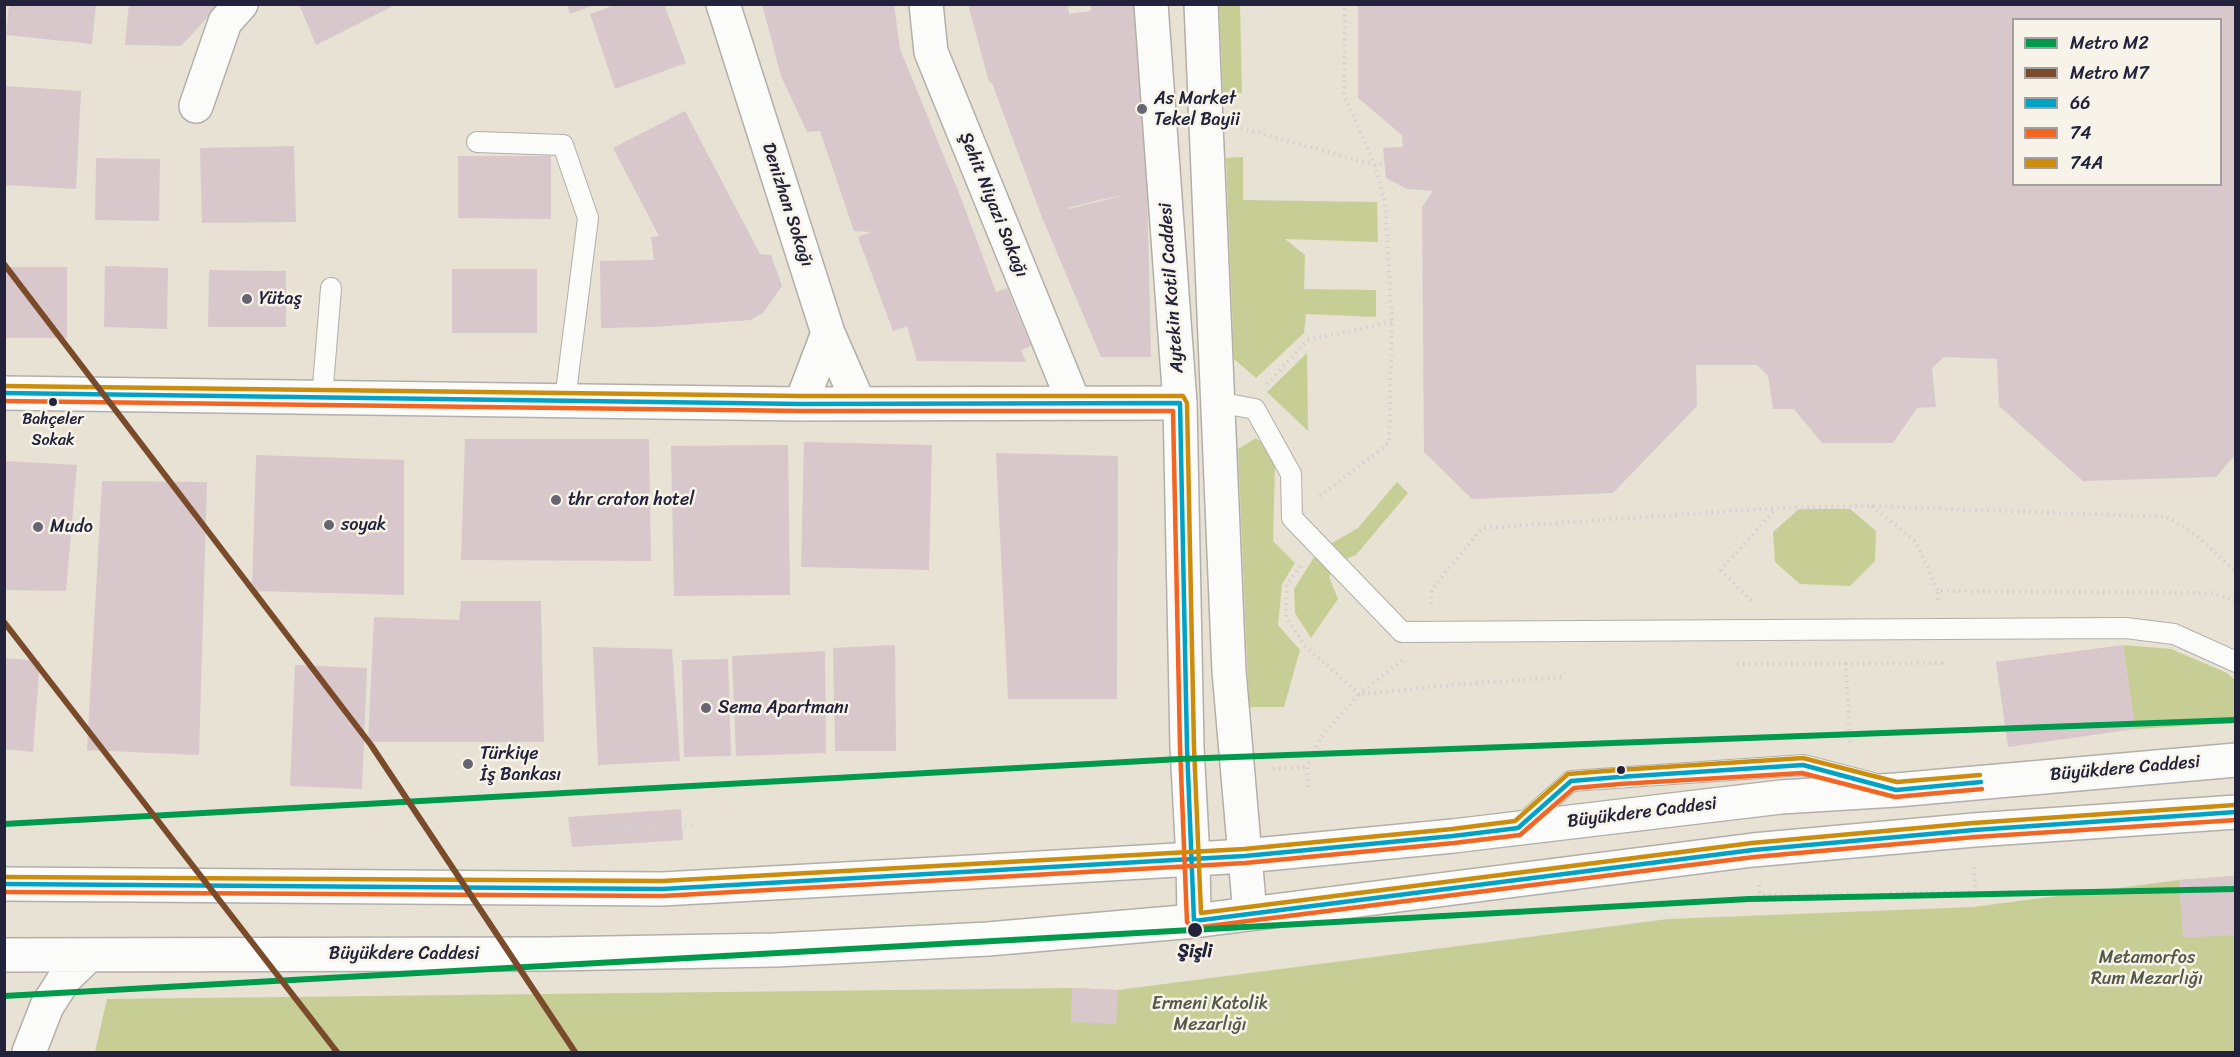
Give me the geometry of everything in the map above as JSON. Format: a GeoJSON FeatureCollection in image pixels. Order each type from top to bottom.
{"type":"FeatureCollection","features":[{"type":"Feature","properties":{"kind":"main road"},"geometry":{"type":"LineString","coordinates":[[196,106],[225,22],[241,4]]}},
{"type":"Feature","properties":{"kind":"main road","name":"Denizhan Sokağı"},"geometry":{"type":"LineString","coordinates":[[723,4],[828,333],[859,404]]}},
{"type":"Feature","properties":{"kind":"main road","name":"Şehit Niyazi Sokağı"},"geometry":{"type":"LineString","coordinates":[[926,4],[931,52],[1074,403]]}},
{"type":"Feature","properties":{"kind":"main road","name":"Aytekin Kotil Caddesi"},"geometry":{"type":"LineString","coordinates":[[1152,4],[1180,403],[1187,747],[1194,921]]}},
{"type":"Feature","properties":{"kind":"main road"},"geometry":{"type":"LineString","coordinates":[[1200,4],[1231,405],[1228,671],[1250,914]]}},
{"type":"Feature","properties":{"kind":"main road"},"geometry":{"type":"LineString","coordinates":[[801,404],[828,333]]}},
{"type":"Feature","properties":{"kind":"main road"},"geometry":{"type":"LineString","coordinates":[[4,393],[801,404],[1180,403]]}},
{"type":"Feature","properties":{"kind":"main road","name":"Büyükdere Caddesi"},"geometry":{"type":"LineString","coordinates":[[4,884],[662,889],[1245,856],[1518,828],[1780,797],[1896,790],[2235,760]]}},
{"type":"Feature","properties":{"kind":"main road","name":"Büyükdere Caddesi"},"geometry":{"type":"LineString","coordinates":[[4,955],[549,954],[775,950],[988,939],[1194,921],[1753,850],[1974,830],[2235,812]]}},
{"type":"Feature","properties":{"kind":"main road"},"geometry":{"type":"LineString","coordinates":[[29,1053],[47,1006],[65,978],[89,955]]}},
{"type":"Feature","properties":{"kind":"lane"},"geometry":{"type":"LineString","coordinates":[[477,142],[563,145],[567,156],[588,218],[565,400]]}},
{"type":"Feature","properties":{"kind":"lane"},"geometry":{"type":"LineString","coordinates":[[322,398],[331,288]]}},
{"type":"Feature","properties":{"kind":"lane"},"geometry":{"type":"LineString","coordinates":[[1231,405],[1255,409],[1291,474],[1292,518],[1402,632],[2126,628],[2174,634],[2235,662]]}},
{"type":"Feature","properties":{"kind":"path"},"geometry":{"type":"LineString","coordinates":[[1292,518],[1389,443],[1392,322],[1385,202],[1375,165],[1344,95],[1345,4]]}},
{"type":"Feature","properties":{"kind":"path"},"geometry":{"type":"LineString","coordinates":[[1241,128],[1375,165],[1384,163]]}},
{"type":"Feature","properties":{"kind":"path"},"geometry":{"type":"LineString","coordinates":[[1231,405],[1308,340],[1392,322]]}},
{"type":"Feature","properties":{"kind":"path"},"geometry":{"type":"LineString","coordinates":[[1872,506],[1916,542],[1938,591]]}},
{"type":"Feature","properties":{"kind":"path"},"geometry":{"type":"LineString","coordinates":[[1432,589],[1482,528],[1776,508],[1872,506],[2167,517],[2196,535],[2235,572]]}},
{"type":"Feature","properties":{"kind":"path"},"geometry":{"type":"LineString","coordinates":[[1758,609],[1721,570],[1776,508]]}},
{"type":"Feature","properties":{"kind":"path"},"geometry":{"type":"LineString","coordinates":[[1294,558],[1302,565],[1287,584],[1286,617],[1305,646]]}},
{"type":"Feature","properties":{"kind":"path"},"geometry":{"type":"LineString","coordinates":[[1846,663],[1851,756]]}},
{"type":"Feature","properties":{"kind":"path"},"geometry":{"type":"LineString","coordinates":[[1308,788],[1307,767],[1321,737],[1359,694],[1563,677]]}},
{"type":"Feature","properties":{"kind":"path"},"geometry":{"type":"LineString","coordinates":[[1272,769],[1307,767]]}},
{"type":"Feature","properties":{"kind":"path"},"geometry":{"type":"LineString","coordinates":[[571,832],[693,825]]}},
{"type":"Feature","properties":{"kind":"path"},"geometry":{"type":"LineString","coordinates":[[1890,894],[1969,892]]}},
{"type":"Feature","properties":{"kind":"path"},"geometry":{"type":"LineString","coordinates":[[1780,896],[1852,894]]}},
{"type":"Feature","properties":{"kind":"green space"},"geometry":{"type":"Polygon","coordinates":[[[1219,5],[1240,5],[1242,93],[1223,92],[1219,5]]]}},
{"type":"Feature","properties":{"kind":"green space"},"geometry":{"type":"Polygon","coordinates":[[[1243,157],[1243,200],[1377,202],[1378,242],[1285,239],[1305,255],[1304,289],[1376,290],[1376,317],[1306,314],[1304,333],[1256,378],[1234,359],[1226,158],[1243,157]]]}},
{"type":"Feature","properties":{"kind":"green space"},"geometry":{"type":"Polygon","coordinates":[[[1307,353],[1308,431],[1267,392],[1307,353]]]}},
{"type":"Feature","properties":{"kind":"green space"},"geometry":{"type":"Polygon","coordinates":[[[1256,438],[1269,448],[1275,465],[1273,541],[1295,563],[1282,584],[1278,625],[1300,650],[1284,707],[1249,707],[1238,449],[1256,438]]]}},
{"type":"Feature","properties":{"kind":"green space"},"geometry":{"type":"Polygon","coordinates":[[[1397,482],[1408,493],[1356,555],[1339,562],[1329,577],[1338,599],[1311,638],[1295,613],[1294,589],[1318,551],[1358,528],[1397,482]]]}},
{"type":"Feature","properties":{"kind":"green space"},"geometry":{"type":"Polygon","coordinates":[[[1799,509],[1850,509],[1876,531],[1875,561],[1850,586],[1800,584],[1775,562],[1773,532],[1799,509]]]}},
{"type":"Feature","properties":{"kind":"green space"},"geometry":{"type":"Polygon","coordinates":[[[2123,645],[2171,649],[2227,673],[2235,680],[2235,723],[2135,729],[2123,645]]]}},
{"type":"Feature","properties":{"kind":"green space","name":"Metamorfos Rum Mezarlığı"},"geometry":{"type":"Polygon","coordinates":[[[2235,876],[2235,1052],[95,1052],[107,999],[1072,988],[1118,990],[1668,919],[1973,907],[2179,880],[2235,876]]]}},
{"type":"Feature","properties":{"kind":"building"},"geometry":{"type":"Polygon","coordinates":[[[9,4],[96,4],[92,44],[6,35],[9,4]]]}},
{"type":"Feature","properties":{"kind":"building"},"geometry":{"type":"Polygon","coordinates":[[[129,4],[220,4],[181,46],[125,45],[129,4]]]}},
{"type":"Feature","properties":{"kind":"building"},"geometry":{"type":"Polygon","coordinates":[[[299,4],[397,4],[316,45],[299,4]]]}},
{"type":"Feature","properties":{"kind":"building"},"geometry":{"type":"Polygon","coordinates":[[[567,4],[595,4],[595,5],[570,14],[567,4]]]}},
{"type":"Feature","properties":{"kind":"building"},"geometry":{"type":"Polygon","coordinates":[[[618,4],[664,4],[686,63],[615,89],[590,14],[618,4]]]}},
{"type":"Feature","properties":{"kind":"building"},"geometry":{"type":"Polygon","coordinates":[[[762,4],[894,4],[900,49],[961,198],[996,292],[1007,288],[1031,346],[1021,350],[1026,362],[917,361],[907,326],[893,331],[858,237],[871,232],[854,231],[820,131],[807,132],[781,76],[762,4]]]}},
{"type":"Feature","properties":{"kind":"building"},"geometry":{"type":"Polygon","coordinates":[[[968,4],[1068,4],[1069,14],[1091,11],[1090,4],[1136,4],[1150,101],[1147,190],[1151,357],[1101,357],[1041,215],[992,83],[989,82],[968,4]],[[1126,195],[1099,200],[1068,209],[1126,195]]]}},
{"type":"Feature","properties":{"kind":"building"},"geometry":{"type":"Polygon","coordinates":[[[1358,4],[2235,4],[2235,455],[2216,477],[2083,481],[1999,406],[1997,359],[1944,357],[1932,368],[1936,407],[1917,408],[1893,443],[1822,443],[1794,409],[1773,409],[1768,376],[1757,365],[1696,365],[1697,406],[1613,493],[1472,499],[1424,452],[1422,207],[1433,191],[1407,189],[1386,178],[1383,148],[1403,147],[1402,135],[1358,98],[1358,4]]]}},
{"type":"Feature","properties":{"kind":"building"},"geometry":{"type":"Polygon","coordinates":[[[4,86],[81,91],[76,189],[4,185],[4,86]]]}},
{"type":"Feature","properties":{"kind":"building"},"geometry":{"type":"Polygon","coordinates":[[[685,111],[760,254],[771,255],[782,286],[763,313],[750,320],[655,327],[601,328],[600,261],[654,260],[651,237],[659,236],[613,148],[685,111]]]}},
{"type":"Feature","properties":{"kind":"building"},"geometry":{"type":"Polygon","coordinates":[[[294,146],[296,222],[202,223],[200,148],[294,146]]]}},
{"type":"Feature","properties":{"kind":"building"},"geometry":{"type":"Polygon","coordinates":[[[458,156],[551,156],[551,219],[458,218],[458,156]]]}},
{"type":"Feature","properties":{"kind":"building"},"geometry":{"type":"Polygon","coordinates":[[[96,158],[160,159],[159,221],[95,220],[96,158]]]}},
{"type":"Feature","properties":{"kind":"building"},"geometry":{"type":"Polygon","coordinates":[[[105,266],[168,268],[167,329],[104,327],[105,266]]]}},
{"type":"Feature","properties":{"kind":"building"},"geometry":{"type":"Polygon","coordinates":[[[4,267],[67,267],[67,338],[4,338],[4,267]]]}},
{"type":"Feature","properties":{"kind":"building"},"geometry":{"type":"Polygon","coordinates":[[[452,269],[537,269],[537,333],[452,333],[452,269]]]}},
{"type":"Feature","properties":{"kind":"building","name":"Yütaş"},"geometry":{"type":"Polygon","coordinates":[[[209,270],[286,271],[286,327],[208,327],[209,270]]]}},
{"type":"Feature","properties":{"kind":"building","name":"thr craton hotel"},"geometry":{"type":"Polygon","coordinates":[[[465,439],[649,439],[651,561],[461,560],[465,439]]]}},
{"type":"Feature","properties":{"kind":"building"},"geometry":{"type":"Polygon","coordinates":[[[804,442],[932,445],[929,570],[801,567],[804,442]]]}},
{"type":"Feature","properties":{"kind":"building"},"geometry":{"type":"Polygon","coordinates":[[[788,445],[790,595],[674,596],[671,446],[788,445]]]}},
{"type":"Feature","properties":{"kind":"building"},"geometry":{"type":"Polygon","coordinates":[[[996,453],[1118,456],[1117,699],[1008,699],[996,453]]]}},
{"type":"Feature","properties":{"kind":"building","name":"soyak"},"geometry":{"type":"Polygon","coordinates":[[[256,455],[404,460],[404,595],[252,591],[256,455]]]}},
{"type":"Feature","properties":{"kind":"building","name":"Mudo"},"geometry":{"type":"Polygon","coordinates":[[[4,461],[77,465],[66,591],[4,590],[4,461]]]}},
{"type":"Feature","properties":{"kind":"building"},"geometry":{"type":"Polygon","coordinates":[[[102,481],[207,482],[199,755],[87,750],[102,481]]]}},
{"type":"Feature","properties":{"kind":"building"},"geometry":{"type":"Polygon","coordinates":[[[461,601],[541,601],[544,742],[368,742],[374,617],[459,620],[461,601]]]}},
{"type":"Feature","properties":{"kind":"building"},"geometry":{"type":"Polygon","coordinates":[[[895,645],[896,751],[835,751],[833,648],[895,645]]]}},
{"type":"Feature","properties":{"kind":"building"},"geometry":{"type":"Polygon","coordinates":[[[2123,645],[2135,729],[2008,747],[1996,662],[2123,645]]]}},
{"type":"Feature","properties":{"kind":"building"},"geometry":{"type":"Polygon","coordinates":[[[593,647],[672,649],[680,761],[598,765],[593,647]]]}},
{"type":"Feature","properties":{"kind":"building"},"geometry":{"type":"Polygon","coordinates":[[[825,651],[826,753],[736,756],[732,656],[825,651]]]}},
{"type":"Feature","properties":{"kind":"building"},"geometry":{"type":"Polygon","coordinates":[[[4,658],[40,661],[33,752],[4,749],[4,658]]]}},
{"type":"Feature","properties":{"kind":"building","name":"Sema Apartmanı"},"geometry":{"type":"Polygon","coordinates":[[[728,659],[731,756],[684,757],[682,660],[728,659]]]}},
{"type":"Feature","properties":{"kind":"building"},"geometry":{"type":"Polygon","coordinates":[[[295,665],[367,668],[362,789],[290,786],[295,665]]]}},
{"type":"Feature","properties":{"kind":"building"},"geometry":{"type":"Polygon","coordinates":[[[681,809],[683,840],[572,847],[568,817],[681,809]]]}},
{"type":"Feature","properties":{"kind":"building"},"geometry":{"type":"Polygon","coordinates":[[[2235,876],[2235,935],[2183,938],[2179,880],[2235,876]]]}},
{"type":"Feature","properties":{"kind":"building"},"geometry":{"type":"Polygon","coordinates":[[[1072,988],[1118,990],[1116,1024],[1071,1022],[1072,988]]]}},
{"type":"Feature","properties":{"kind":"metro line","name":"M7"},"geometry":{"type":"LineString","coordinates":[[4,264],[371,745],[575,1052]]}},
{"type":"Feature","properties":{"kind":"metro line","name":"M7"},"geometry":{"type":"LineString","coordinates":[[4,622],[337,1052]]}},
{"type":"Feature","properties":{"kind":"metro line","name":"M2"},"geometry":{"type":"LineString","coordinates":[[4,824],[1180,759],[2236,720]]}},
{"type":"Feature","properties":{"kind":"metro line","name":"M2"},"geometry":{"type":"LineString","coordinates":[[4,996],[1749,899],[2236,889]]}},
{"type":"Feature","properties":{"kind":"transit line","name":"74A"},"geometry":{"type":"LineString","coordinates":[[4,386],[801,396],[1183,396],[1187,403],[1194,747],[1201,913],[1752,843],[1973,823],[2235,805]]}},
{"type":"Feature","properties":{"kind":"transit line","name":"66"},"geometry":{"type":"LineString","coordinates":[[4,393],[801,404],[1180,403],[1187,747],[1194,921],[1753,850],[1974,830],[2236,812]]}},
{"type":"Feature","properties":{"kind":"transit line","name":"74"},"geometry":{"type":"LineString","coordinates":[[4,401],[801,411],[1173,411],[1180,747],[1187,922],[1193,928],[1754,857],[1975,837],[2236,820]]}},
{"type":"Feature","properties":{"kind":"transit line","name":"74A"},"geometry":{"type":"LineString","coordinates":[[4,877],[662,881],[1244,849],[1452,829],[1515,821],[1568,774],[1803,758],[1897,782],[1980,775]]}},
{"type":"Feature","properties":{"kind":"transit line","name":"66"},"geometry":{"type":"LineString","coordinates":[[4,884],[662,889],[1245,856],[1453,836],[1518,828],[1571,781],[1619,777],[1803,765],[1896,790],[1981,782]]}},
{"type":"Feature","properties":{"kind":"transit line","name":"74"},"geometry":{"type":"LineString","coordinates":[[4,892],[662,896],[1245,863],[1454,843],[1520,835],[1574,788],[1620,784],[1802,773],[1895,797],[1982,789]]}},
{"type":"Feature","properties":{"kind":"place","name":"As Market Tekel Bayii"},"geometry":{"type":"Point","coordinates":[1142,109]}},
{"type":"Feature","properties":{"kind":"place","name":"Yütaş"},"geometry":{"type":"Point","coordinates":[247,299]}},
{"type":"Feature","properties":{"kind":"place","name":"Bahçeler Sokak"},"geometry":{"type":"Point","coordinates":[53,402]}},
{"type":"Feature","properties":{"kind":"place","name":"thr craton hotel"},"geometry":{"type":"Point","coordinates":[556,500]}},
{"type":"Feature","properties":{"kind":"place","name":"soyak"},"geometry":{"type":"Point","coordinates":[329,525]}},
{"type":"Feature","properties":{"kind":"place","name":"Mudo"},"geometry":{"type":"Point","coordinates":[38,527]}},
{"type":"Feature","properties":{"kind":"place","name":"Sema Apartmanı"},"geometry":{"type":"Point","coordinates":[706,708]}},
{"type":"Feature","properties":{"kind":"place","name":"Türkiye İş Bankası"},"geometry":{"type":"Point","coordinates":[468,764]}},
{"type":"Feature","properties":{"kind":"place","name":"Şişli"},"geometry":{"type":"Point","coordinates":[1195,930]}},
{"type":"Feature","properties":{"kind":"park label","name":"Ermeni Katolik Mezarlığı"},"geometry":{"type":"Point","coordinates":[1210,1014]}}]}
